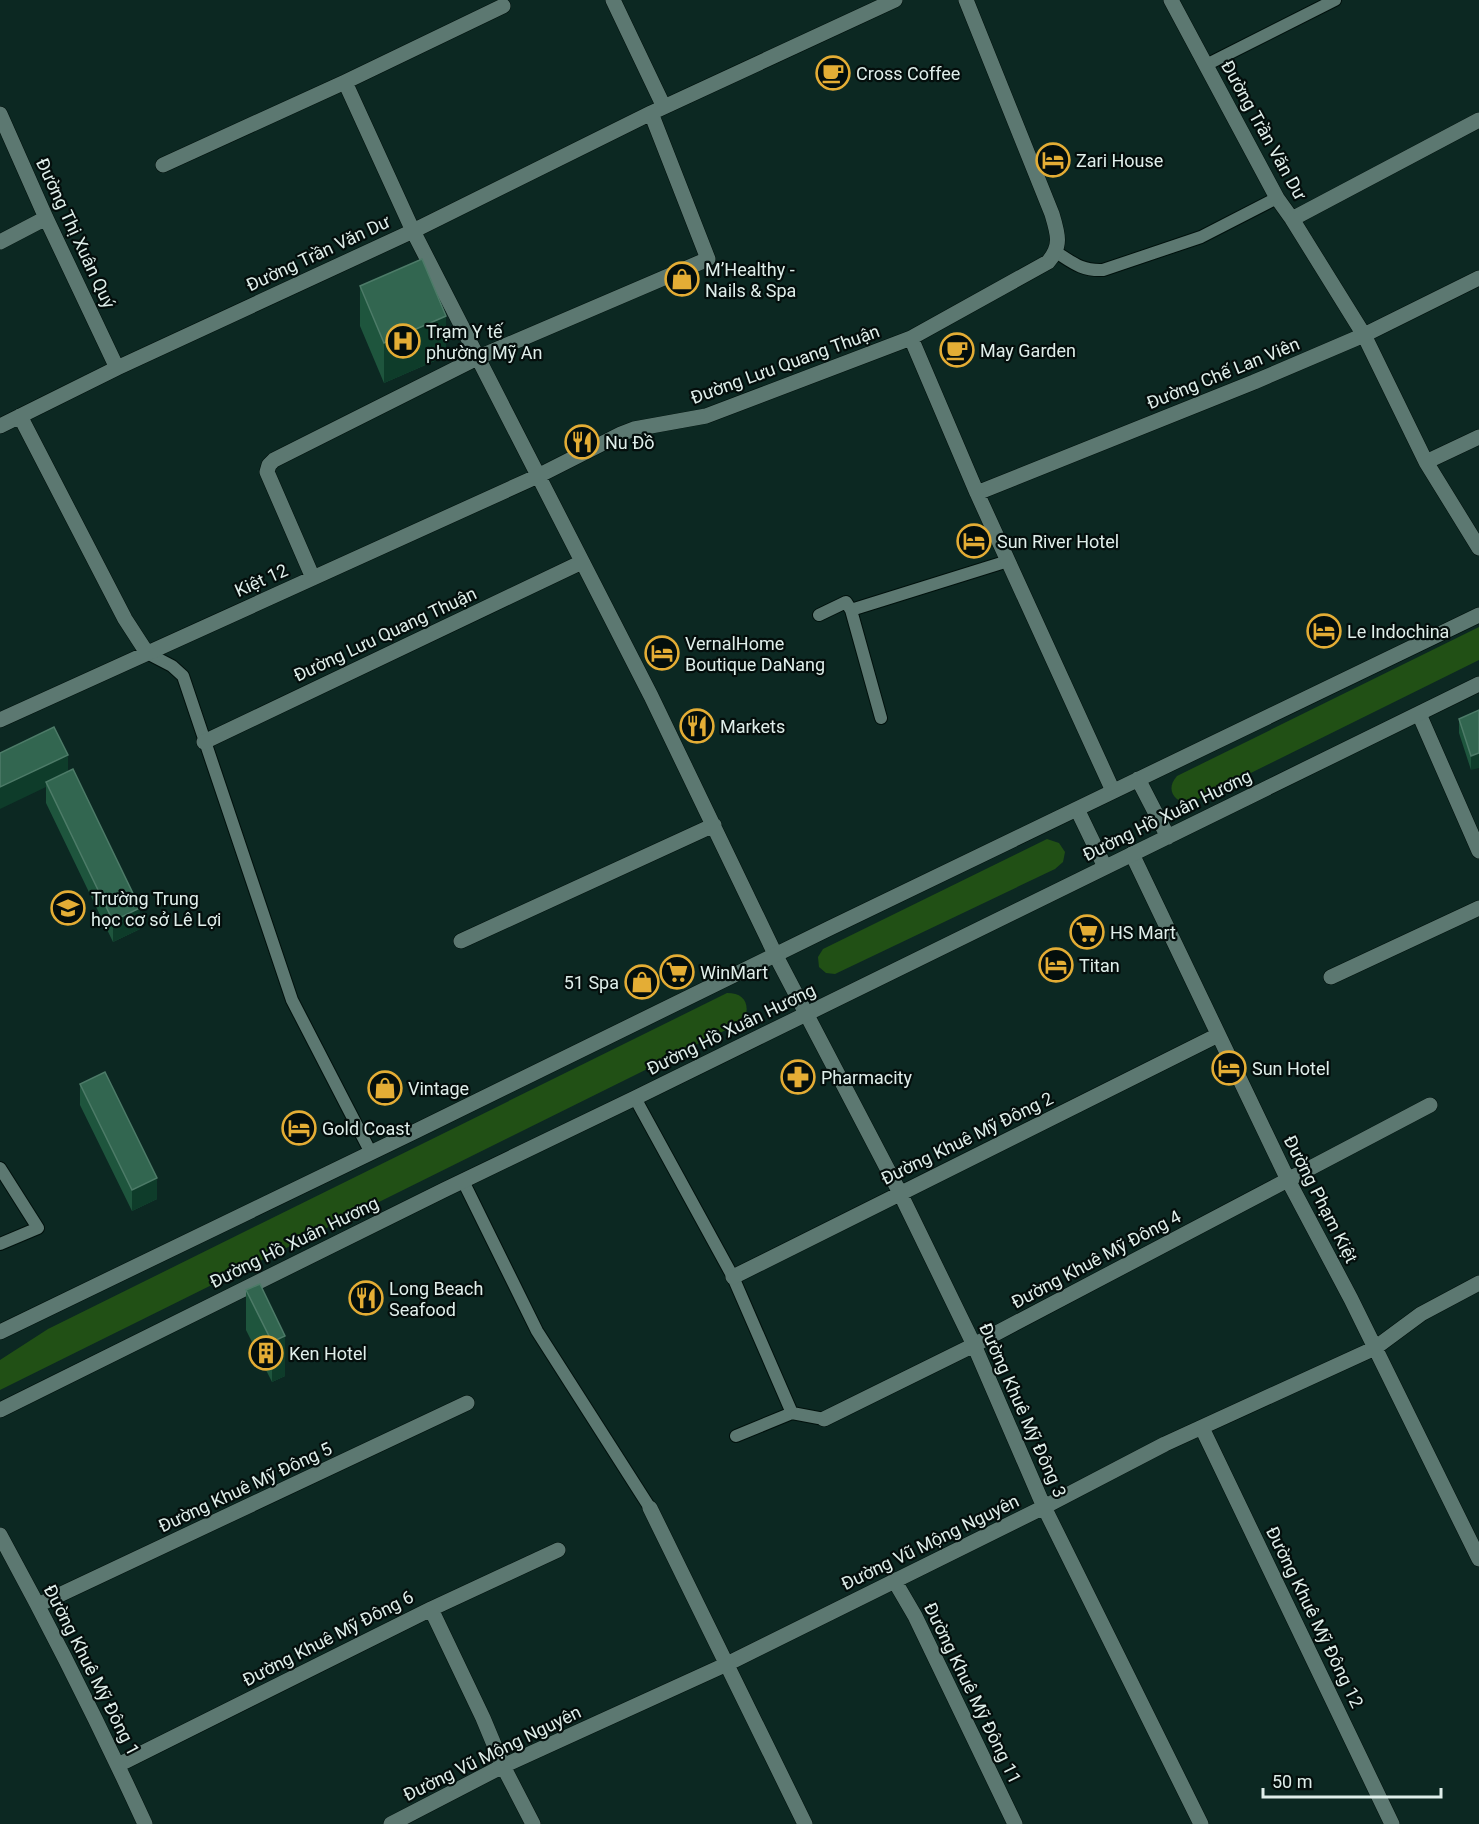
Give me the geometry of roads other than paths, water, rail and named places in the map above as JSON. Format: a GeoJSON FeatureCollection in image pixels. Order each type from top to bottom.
{"type":"FeatureCollection","features":[{"type":"Feature","properties":{"kind":"street"},"geometry":{"type":"LineString","coordinates":[[313,578],[267,472],[274,459],[479,357],[708,260],[657,110],[613,0]]}},
{"type":"Feature","properties":{"kind":"street","name":"Đường Trần Văn Dư"},"geometry":{"type":"LineString","coordinates":[[0,426],[117,368],[413,231],[657,110],[895,0]]}},
{"type":"Feature","properties":{"kind":"street"},"geometry":{"type":"LineString","coordinates":[[966,0],[1052,214],[1058,240],[1056,252],[1048,262],[911,338],[977,493],[1113,791]]}},
{"type":"Feature","properties":{"kind":"street","name":"Đường Trần Văn Dư"},"geometry":{"type":"LineString","coordinates":[[1171,0],[1277,198],[1292,219],[1479,120]]}},
{"type":"Feature","properties":{"kind":"street"},"geometry":{"type":"LineString","coordinates":[[163,165],[345,82],[502,6]]}},
{"type":"Feature","properties":{"kind":"street"},"geometry":{"type":"LineString","coordinates":[[345,82],[413,231],[479,357],[714,825],[776,956]]}},
{"type":"Feature","properties":{"kind":"street","name":"Đường Thị Xuân Quý"},"geometry":{"type":"LineString","coordinates":[[0,114],[117,368]]}},
{"type":"Feature","properties":{"kind":"street"},"geometry":{"type":"LineString","coordinates":[[0,242],[46,218]]}},
{"type":"Feature","properties":{"kind":"street"},"geometry":{"type":"LineString","coordinates":[[1292,219],[1364,335],[1426,462],[1479,548]]}},
{"type":"Feature","properties":{"kind":"street","name":"Đường Chế Lan Viên"},"geometry":{"type":"LineString","coordinates":[[977,493],[1232,391],[1364,335],[1479,278]]}},
{"type":"Feature","properties":{"kind":"street","name":"Đường Lưu Quang Thuận"},"geometry":{"type":"LineString","coordinates":[[538,476],[634,429],[706,416],[911,338]]}},
{"type":"Feature","properties":{"kind":"street"},"geometry":{"type":"LineString","coordinates":[[21,416],[125,619],[147,653]]}},
{"type":"Feature","properties":{"kind":"street"},"geometry":{"type":"LineString","coordinates":[[1426,462],[1479,437]]}},
{"type":"Feature","properties":{"kind":"street","name":"Kiệt 12"},"geometry":{"type":"LineString","coordinates":[[0,720],[538,476]]}},
{"type":"Feature","properties":{"kind":"street","name":"Đường Lưu Quang Thuận"},"geometry":{"type":"LineString","coordinates":[[204,742],[582,562]]}},
{"type":"Feature","properties":{"kind":"street"},"geometry":{"type":"LineString","coordinates":[[0,1332],[1479,615]]}},
{"type":"Feature","properties":{"kind":"street","name":"Đường Hồ Xuân Hương"},"geometry":{"type":"LineString","coordinates":[[0,1410],[1479,684]]}},
{"type":"Feature","properties":{"kind":"street"},"geometry":{"type":"LineString","coordinates":[[1419,714],[1479,851]]}},
{"type":"Feature","properties":{"kind":"street"},"geometry":{"type":"LineString","coordinates":[[1138,779],[1168,837]]}},
{"type":"Feature","properties":{"kind":"street"},"geometry":{"type":"LineString","coordinates":[[1077,808],[1105,867]]}},
{"type":"Feature","properties":{"kind":"street"},"geometry":{"type":"LineString","coordinates":[[461,941],[714,825]]}},
{"type":"Feature","properties":{"kind":"street","name":"Đường Phạm Kiệt"},"geometry":{"type":"LineString","coordinates":[[1132,854],[1288,1180],[1351,1299],[1479,1559]]}},
{"type":"Feature","properties":{"kind":"street"},"geometry":{"type":"LineString","coordinates":[[1331,977],[1479,908]]}},
{"type":"Feature","properties":{"kind":"street","name":"Đường Khuê Mỹ Đông 3"},"geometry":{"type":"LineString","coordinates":[[776,956],[900,1193],[974,1345],[1044,1508],[1201,1824]]}},
{"type":"Feature","properties":{"kind":"street","name":"Đường Khuê Mỹ Đông 2"},"geometry":{"type":"LineString","coordinates":[[734,1277],[1218,1035]]}},
{"type":"Feature","properties":{"kind":"street","name":"Đường Khuê Mỹ Đông 4"},"geometry":{"type":"LineString","coordinates":[[824,1419],[974,1345],[1430,1105]]}},
{"type":"Feature","properties":{"kind":"street","name":"Đường Vũ Mộng Nguyên"},"geometry":{"type":"LineString","coordinates":[[391,1824],[503,1766],[727,1664],[1044,1508],[1165,1444],[1375,1348],[1421,1314],[1479,1283]]}},
{"type":"Feature","properties":{"kind":"street","name":"Đường Khuê Mỹ Đông 5"},"geometry":{"type":"LineString","coordinates":[[38,1605],[467,1403]]}},
{"type":"Feature","properties":{"kind":"street","name":"Đường Khuê Mỹ Đông 12"},"geometry":{"type":"LineString","coordinates":[[1202,1428],[1392,1824]]}},
{"type":"Feature","properties":{"kind":"street"},"geometry":{"type":"LineString","coordinates":[[650,1508],[805,1824]]}},
{"type":"Feature","properties":{"kind":"street","name":"Đường Khuê Mỹ Đông 1"},"geometry":{"type":"LineString","coordinates":[[0,1535],[38,1605],[145,1824]]}},
{"type":"Feature","properties":{"kind":"street","name":"Đường Khuê Mỹ Đông 6"},"geometry":{"type":"LineString","coordinates":[[118,1765],[431,1609],[558,1550]]}},
{"type":"Feature","properties":{"kind":"street","name":"Đường Khuê Mỹ Đông 11"},"geometry":{"type":"LineString","coordinates":[[894,1580],[915,1616],[1015,1824]]}},
{"type":"Feature","properties":{"kind":"street"},"geometry":{"type":"LineString","coordinates":[[431,1609],[483,1718],[503,1766],[533,1824]]}},
{"type":"Feature","properties":{"kind":"lane"},"geometry":{"type":"LineString","coordinates":[[1206,65],[1335,0]]}},
{"type":"Feature","properties":{"kind":"lane"},"geometry":{"type":"LineString","coordinates":[[1056,252],[1082,268],[1091,271],[1103,270],[1201,237],[1277,198]]}},
{"type":"Feature","properties":{"kind":"lane"},"geometry":{"type":"LineString","coordinates":[[851,610],[1008,561]]}},
{"type":"Feature","properties":{"kind":"lane"},"geometry":{"type":"LineString","coordinates":[[819,615],[846,602],[851,610],[881,718]]}},
{"type":"Feature","properties":{"kind":"lane"},"geometry":{"type":"LineString","coordinates":[[147,653],[172,666],[183,676],[292,1000],[371,1153]]}},
{"type":"Feature","properties":{"kind":"lane"},"geometry":{"type":"LineString","coordinates":[[635,1098],[734,1277],[792,1413]]}},
{"type":"Feature","properties":{"kind":"lane"},"geometry":{"type":"LineString","coordinates":[[0,1168],[38,1228],[0,1244]]}},
{"type":"Feature","properties":{"kind":"lane"},"geometry":{"type":"LineString","coordinates":[[463,1181],[537,1331],[650,1508]]}},
{"type":"Feature","properties":{"kind":"lane"},"geometry":{"type":"LineString","coordinates":[[736,1436],[792,1413],[824,1419]]}},
{"type":"Feature","properties":{"kind":"place","name":"Cross Coffee"},"geometry":{"type":"Point","coordinates":[833,73]}},
{"type":"Feature","properties":{"kind":"place","name":"Zari House"},"geometry":{"type":"Point","coordinates":[1053,160]}},
{"type":"Feature","properties":{"kind":"place","name":"M’Healthy - Nails & Spa"},"geometry":{"type":"Point","coordinates":[682,279]}},
{"type":"Feature","properties":{"kind":"place","name":"Trạm Y tế phường Mỹ An"},"geometry":{"type":"Point","coordinates":[403,341]}},
{"type":"Feature","properties":{"kind":"place","name":"May Garden"},"geometry":{"type":"Point","coordinates":[957,350]}},
{"type":"Feature","properties":{"kind":"place","name":"Nu Đồ"},"geometry":{"type":"Point","coordinates":[582,442]}},
{"type":"Feature","properties":{"kind":"place","name":"Sun River Hotel"},"geometry":{"type":"Point","coordinates":[974,541]}},
{"type":"Feature","properties":{"kind":"place","name":"Le Indochina"},"geometry":{"type":"Point","coordinates":[1324,631]}},
{"type":"Feature","properties":{"kind":"place","name":"VernalHome Boutique DaNang"},"geometry":{"type":"Point","coordinates":[662,653]}},
{"type":"Feature","properties":{"kind":"place","name":"Markets"},"geometry":{"type":"Point","coordinates":[697,726]}},
{"type":"Feature","properties":{"kind":"place","name":"Trường Trung học cơ sở Lê Lợi"},"geometry":{"type":"Point","coordinates":[68,908]}},
{"type":"Feature","properties":{"kind":"place","name":"HS Mart"},"geometry":{"type":"Point","coordinates":[1087,932]}},
{"type":"Feature","properties":{"kind":"place","name":"Titan"},"geometry":{"type":"Point","coordinates":[1056,965]}},
{"type":"Feature","properties":{"kind":"place","name":"WinMart"},"geometry":{"type":"Point","coordinates":[677,972]}},
{"type":"Feature","properties":{"kind":"place","name":"51 Spa"},"geometry":{"type":"Point","coordinates":[642,982]}},
{"type":"Feature","properties":{"kind":"place","name":"Sun Hotel"},"geometry":{"type":"Point","coordinates":[1229,1068]}},
{"type":"Feature","properties":{"kind":"place","name":"Pharmacity"},"geometry":{"type":"Point","coordinates":[798,1077]}},
{"type":"Feature","properties":{"kind":"place","name":"Vintage"},"geometry":{"type":"Point","coordinates":[385,1088]}},
{"type":"Feature","properties":{"kind":"place","name":"Gold Coast"},"geometry":{"type":"Point","coordinates":[299,1128]}},
{"type":"Feature","properties":{"kind":"place","name":"Long Beach Seafood"},"geometry":{"type":"Point","coordinates":[366,1298]}},
{"type":"Feature","properties":{"kind":"place","name":"Ken Hotel"},"geometry":{"type":"Point","coordinates":[266,1353]}}]}
